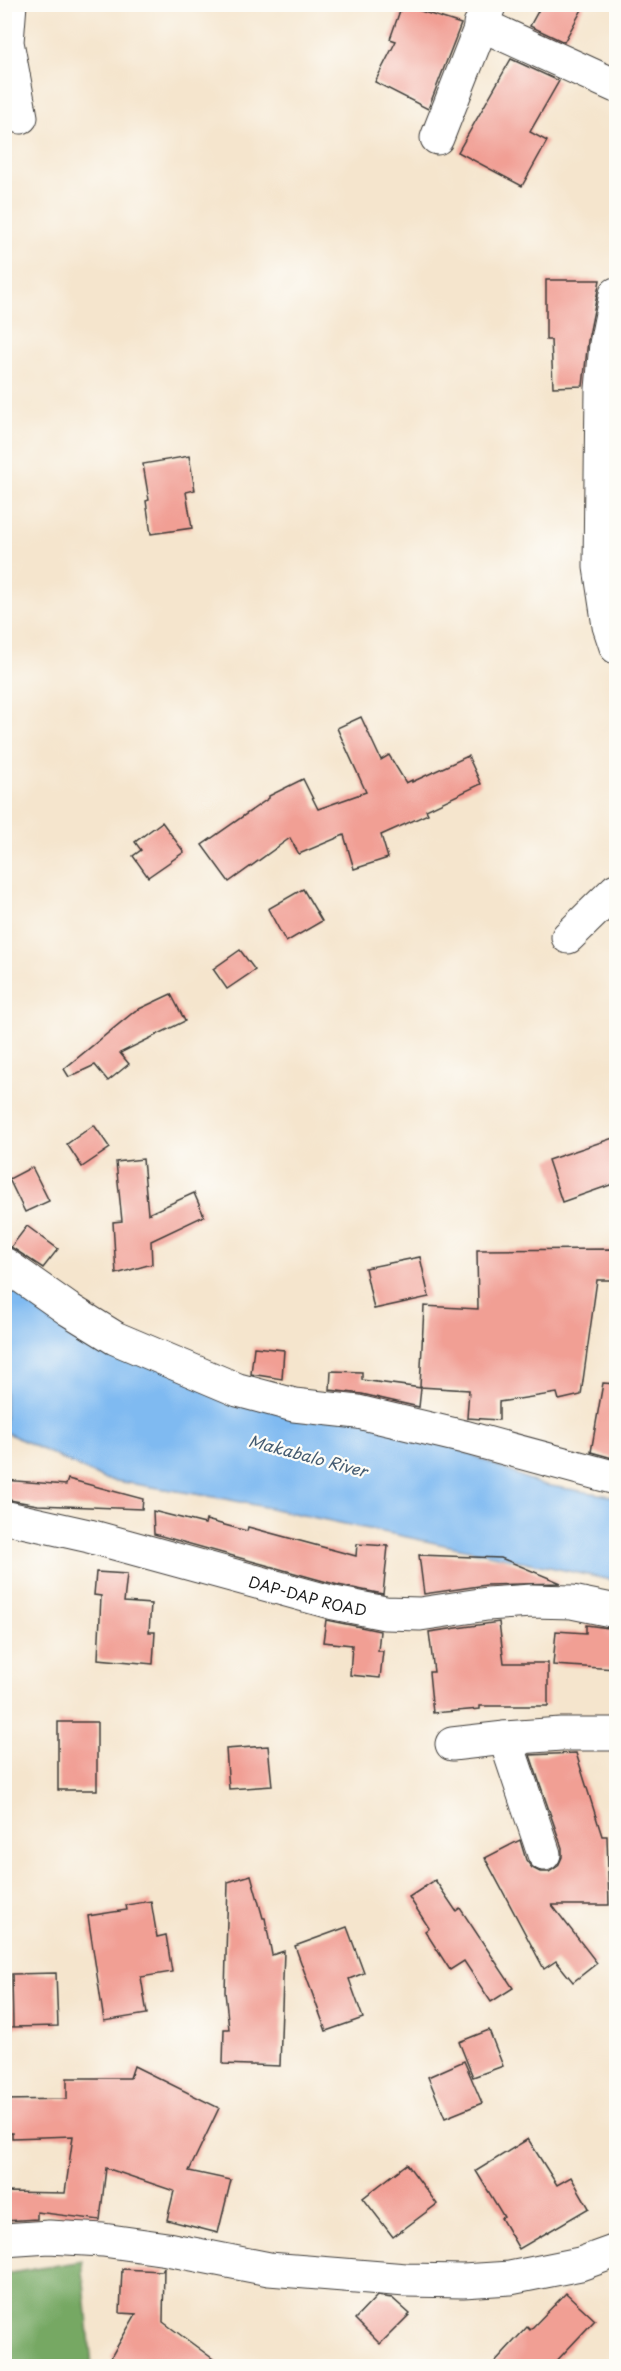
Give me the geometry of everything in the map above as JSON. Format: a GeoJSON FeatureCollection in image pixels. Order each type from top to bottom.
{"type":"FeatureCollection","features":[{"type":"Feature","properties":{"kind":"street"},"geometry":{"type":"LineString","coordinates":[[10,4],[6,42],[21,117]]}},
{"type":"Feature","properties":{"kind":"street"},"geometry":{"type":"LineString","coordinates":[[437,138],[485,14],[616,86]]}},
{"type":"Feature","properties":{"kind":"street"},"geometry":{"type":"LineString","coordinates":[[616,294],[606,344],[602,389],[600,567],[609,626],[616,647]]}},
{"type":"Feature","properties":{"kind":"street"},"geometry":{"type":"LineString","coordinates":[[568,937],[616,890]]}},
{"type":"Feature","properties":{"kind":"street"},"geometry":{"type":"LineString","coordinates":[[4,1264],[68,1309],[115,1338],[238,1390],[294,1405],[358,1412],[453,1434],[616,1478]]}},
{"type":"Feature","properties":{"kind":"street","name":"DAP-DAP ROAD"},"geometry":{"type":"LineString","coordinates":[[4,1516],[89,1536],[334,1604],[385,1613],[420,1614],[532,1601],[572,1602],[616,1611]]}},
{"type":"Feature","properties":{"kind":"street"},"geometry":{"type":"LineString","coordinates":[[452,1744],[561,1734],[616,1734]]}},
{"type":"Feature","properties":{"kind":"street"},"geometry":{"type":"LineString","coordinates":[[505,1738],[543,1854]]}},
{"type":"Feature","properties":{"kind":"street"},"geometry":{"type":"LineString","coordinates":[[4,2240],[49,2237],[104,2240],[167,2249],[269,2269],[406,2280],[463,2281],[510,2277],[580,2264],[616,2251]]}},
{"type":"Feature","properties":{"kind":"green space"},"geometry":{"type":"Polygon","coordinates":[[[82,2261],[92,2366],[5,2366],[5,2274],[82,2261]]]}},
{"type":"Feature","properties":{"kind":"water","name":"Makabalo River"},"geometry":{"type":"Polygon","coordinates":[[[5,1278],[83,1331],[435,1439],[539,1484],[616,1497],[616,1581],[226,1499],[104,1479],[5,1432],[5,1278]]]}},
{"type":"Feature","properties":{"kind":"building"},"geometry":{"type":"Polygon","coordinates":[[[542,4],[585,4],[564,42],[530,26],[542,4]]]}},
{"type":"Feature","properties":{"kind":"building"},"geometry":{"type":"Polygon","coordinates":[[[402,5],[461,24],[428,109],[375,82],[396,41],[390,39],[402,5]]]}},
{"type":"Feature","properties":{"kind":"building"},"geometry":{"type":"Polygon","coordinates":[[[511,59],[559,81],[530,132],[547,141],[522,186],[458,152],[511,59]]]}},
{"type":"Feature","properties":{"kind":"building"},"geometry":{"type":"Polygon","coordinates":[[[546,280],[600,280],[588,340],[583,386],[553,387],[551,340],[546,340],[546,280]]]}},
{"type":"Feature","properties":{"kind":"building"},"geometry":{"type":"Polygon","coordinates":[[[189,456],[195,490],[186,492],[192,528],[151,534],[146,501],[149,500],[143,464],[189,456]]]}},
{"type":"Feature","properties":{"kind":"building"},"geometry":{"type":"Polygon","coordinates":[[[361,717],[381,760],[389,755],[406,783],[468,756],[481,784],[426,810],[428,814],[381,835],[388,858],[354,869],[344,835],[299,854],[290,838],[229,882],[202,845],[269,796],[303,779],[318,809],[366,792],[337,728],[361,717]]]}},
{"type":"Feature","properties":{"kind":"building"},"geometry":{"type":"Polygon","coordinates":[[[162,822],[184,852],[148,877],[133,856],[141,850],[135,842],[162,822]]]}},
{"type":"Feature","properties":{"kind":"building"},"geometry":{"type":"Polygon","coordinates":[[[303,889],[322,921],[286,942],[268,909],[303,889]]]}},
{"type":"Feature","properties":{"kind":"building"},"geometry":{"type":"Polygon","coordinates":[[[240,950],[255,970],[227,989],[213,969],[240,950]]]}},
{"type":"Feature","properties":{"kind":"building"},"geometry":{"type":"Polygon","coordinates":[[[171,994],[185,1021],[120,1053],[129,1064],[108,1081],[95,1065],[69,1077],[64,1069],[135,1011],[171,994]]]}},
{"type":"Feature","properties":{"kind":"building"},"geometry":{"type":"Polygon","coordinates":[[[94,1125],[110,1148],[82,1167],[67,1144],[94,1125]]]}},
{"type":"Feature","properties":{"kind":"building"},"geometry":{"type":"Polygon","coordinates":[[[616,1137],[616,1183],[562,1202],[548,1160],[616,1137]]]}},
{"type":"Feature","properties":{"kind":"building"},"geometry":{"type":"Polygon","coordinates":[[[143,1159],[148,1214],[194,1193],[204,1216],[151,1241],[152,1264],[116,1274],[113,1222],[122,1221],[116,1162],[143,1159]]]}},
{"type":"Feature","properties":{"kind":"building"},"geometry":{"type":"Polygon","coordinates":[[[32,1167],[49,1201],[25,1212],[9,1179],[32,1167]]]}},
{"type":"Feature","properties":{"kind":"building"},"geometry":{"type":"Polygon","coordinates":[[[27,1226],[58,1249],[43,1268],[11,1247],[27,1226]]]}},
{"type":"Feature","properties":{"kind":"building"},"geometry":{"type":"Polygon","coordinates":[[[616,1249],[616,1280],[597,1280],[581,1395],[559,1400],[557,1393],[499,1402],[499,1420],[467,1418],[469,1390],[420,1387],[424,1306],[478,1309],[477,1250],[616,1249]]]}},
{"type":"Feature","properties":{"kind":"building"},"geometry":{"type":"Polygon","coordinates":[[[420,1257],[429,1297],[374,1309],[365,1268],[420,1257]]]}},
{"type":"Feature","properties":{"kind":"building"},"geometry":{"type":"Polygon","coordinates":[[[254,1347],[284,1350],[282,1379],[251,1374],[254,1347]]]}},
{"type":"Feature","properties":{"kind":"building"},"geometry":{"type":"Polygon","coordinates":[[[331,1371],[362,1372],[362,1380],[421,1388],[419,1407],[362,1394],[330,1390],[331,1371]]]}},
{"type":"Feature","properties":{"kind":"building"},"geometry":{"type":"Polygon","coordinates":[[[603,1383],[616,1384],[616,1459],[591,1452],[603,1383]]]}},
{"type":"Feature","properties":{"kind":"building"},"geometry":{"type":"Polygon","coordinates":[[[68,1479],[143,1499],[142,1509],[38,1505],[4,1499],[4,1480],[66,1485],[68,1479]]]}},
{"type":"Feature","properties":{"kind":"building"},"geometry":{"type":"Polygon","coordinates":[[[153,1511],[205,1524],[206,1520],[247,1531],[248,1527],[356,1556],[357,1544],[388,1546],[383,1594],[338,1585],[154,1534],[153,1511]]]}},
{"type":"Feature","properties":{"kind":"building"},"geometry":{"type":"Polygon","coordinates":[[[419,1555],[501,1558],[561,1583],[486,1585],[424,1594],[419,1555]]]}},
{"type":"Feature","properties":{"kind":"building"},"geometry":{"type":"Polygon","coordinates":[[[96,1572],[127,1574],[124,1602],[151,1604],[149,1632],[155,1632],[153,1664],[98,1659],[101,1596],[94,1595],[96,1572]]]}},
{"type":"Feature","properties":{"kind":"building"},"geometry":{"type":"Polygon","coordinates":[[[326,1620],[380,1631],[378,1651],[383,1651],[380,1678],[350,1675],[352,1645],[323,1642],[326,1620]]]}},
{"type":"Feature","properties":{"kind":"building"},"geometry":{"type":"Polygon","coordinates":[[[499,1622],[504,1663],[548,1663],[548,1706],[480,1706],[480,1709],[433,1713],[429,1672],[434,1672],[429,1632],[499,1622]]]}},
{"type":"Feature","properties":{"kind":"building"},"geometry":{"type":"Polygon","coordinates":[[[586,1625],[616,1629],[616,1669],[553,1665],[556,1631],[586,1633],[586,1625]]]}},
{"type":"Feature","properties":{"kind":"building"},"geometry":{"type":"Polygon","coordinates":[[[58,1722],[97,1722],[97,1790],[58,1790],[58,1722]]]}},
{"type":"Feature","properties":{"kind":"building"},"geometry":{"type":"Polygon","coordinates":[[[268,1746],[272,1786],[229,1789],[226,1749],[268,1746]]]}},
{"type":"Feature","properties":{"kind":"building"},"geometry":{"type":"Polygon","coordinates":[[[576,1753],[602,1836],[607,1836],[609,1905],[552,1905],[597,1963],[573,1982],[556,1961],[544,1969],[485,1858],[520,1840],[526,1860],[532,1868],[540,1872],[549,1872],[558,1866],[562,1857],[562,1848],[530,1755],[576,1753]]]}},
{"type":"Feature","properties":{"kind":"building"},"geometry":{"type":"Polygon","coordinates":[[[251,1875],[263,1918],[265,1918],[272,1955],[284,1951],[280,2066],[223,2064],[224,2029],[229,2029],[225,1992],[228,1882],[251,1875]]]}},
{"type":"Feature","properties":{"kind":"building"},"geometry":{"type":"Polygon","coordinates":[[[435,1880],[456,1911],[460,1908],[513,1988],[491,2002],[464,1961],[450,1970],[425,1931],[429,1928],[409,1897],[435,1880]]]}},
{"type":"Feature","properties":{"kind":"building"},"geometry":{"type":"Polygon","coordinates":[[[151,1901],[157,1937],[166,1935],[172,1972],[141,1977],[147,2014],[104,2021],[88,1916],[127,1910],[126,1905],[151,1901]]]}},
{"type":"Feature","properties":{"kind":"building"},"geometry":{"type":"Polygon","coordinates":[[[347,1927],[364,1973],[349,1979],[363,2018],[326,2031],[295,1946],[347,1927]]]}},
{"type":"Feature","properties":{"kind":"building"},"geometry":{"type":"Polygon","coordinates":[[[56,1973],[58,2026],[13,2027],[12,1974],[56,1973]]]}},
{"type":"Feature","properties":{"kind":"building"},"geometry":{"type":"Polygon","coordinates":[[[489,2030],[503,2066],[473,2077],[459,2042],[489,2030]]]}},
{"type":"Feature","properties":{"kind":"building"},"geometry":{"type":"Polygon","coordinates":[[[464,2061],[482,2103],[445,2118],[428,2077],[464,2061]]]}},
{"type":"Feature","properties":{"kind":"building"},"geometry":{"type":"Polygon","coordinates":[[[134,2066],[219,2108],[189,2171],[231,2180],[218,2233],[167,2220],[174,2191],[106,2168],[100,2220],[37,2212],[37,2219],[4,2221],[4,2192],[65,2193],[73,2136],[12,2138],[12,2133],[4,2133],[4,2100],[67,2099],[67,2078],[130,2078],[134,2066]]]}},
{"type":"Feature","properties":{"kind":"building"},"geometry":{"type":"Polygon","coordinates":[[[528,2139],[557,2185],[571,2177],[589,2208],[519,2249],[501,2218],[504,2217],[476,2171],[528,2139]]]}},
{"type":"Feature","properties":{"kind":"building"},"geometry":{"type":"Polygon","coordinates":[[[407,2164],[437,2204],[393,2237],[363,2198],[407,2164]]]}},
{"type":"Feature","properties":{"kind":"building"},"geometry":{"type":"Polygon","coordinates":[[[164,2267],[163,2322],[224,2367],[128,2367],[111,2357],[136,2314],[120,2313],[122,2269],[162,2271],[164,2267]]]}},
{"type":"Feature","properties":{"kind":"building"},"geometry":{"type":"Polygon","coordinates":[[[566,2293],[595,2320],[551,2367],[490,2367],[527,2327],[530,2330],[566,2293]]]}},
{"type":"Feature","properties":{"kind":"building"},"geometry":{"type":"Polygon","coordinates":[[[377,2296],[392,2298],[410,2314],[380,2344],[355,2319],[377,2296]]]}}]}
